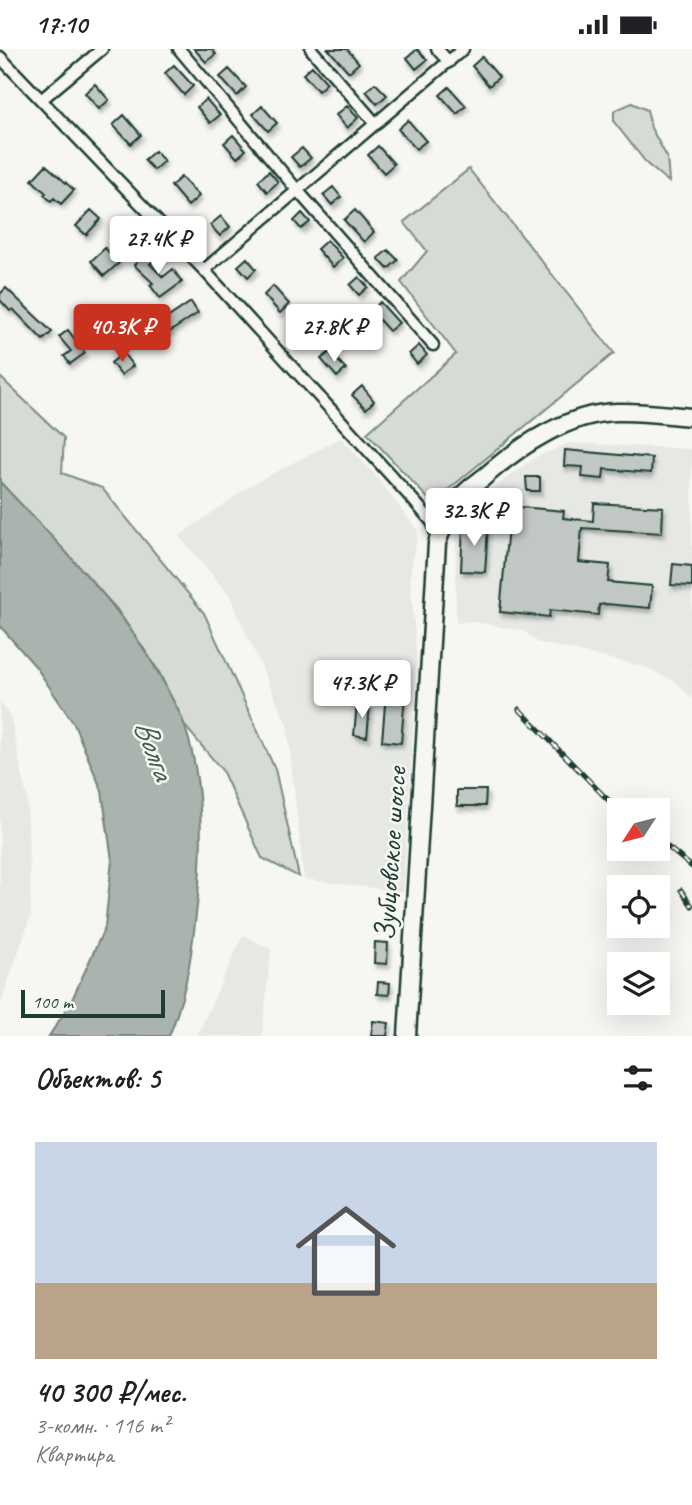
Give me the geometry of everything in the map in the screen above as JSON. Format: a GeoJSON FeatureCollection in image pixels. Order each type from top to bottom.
{"type":"FeatureCollection","features":[{"type":"Feature","properties":{"kind":"main road"},"geometry":{"type":"LineString","coordinates":[[438,543],[442,530],[460,498],[503,460],[530,441],[587,417],[615,412],[692,417]]}},
{"type":"Feature","properties":{"kind":"main road","name":"Зубцовское шоссе"},"geometry":{"type":"LineString","coordinates":[[407,1036],[438,543]]}},
{"type":"Feature","properties":{"kind":"street"},"geometry":{"type":"LineString","coordinates":[[41,100],[102,49]]}},
{"type":"Feature","properties":{"kind":"street"},"geometry":{"type":"LineString","coordinates":[[179,49],[298,191],[433,345]]}},
{"type":"Feature","properties":{"kind":"street"},"geometry":{"type":"LineString","coordinates":[[312,49],[376,124]]}},
{"type":"Feature","properties":{"kind":"street"},"geometry":{"type":"LineString","coordinates":[[437,49],[449,62]]}},
{"type":"Feature","properties":{"kind":"street"},"geometry":{"type":"LineString","coordinates":[[204,270],[463,49]]}},
{"type":"Feature","properties":{"kind":"street","name":"Зубцовское шоссе"},"geometry":{"type":"LineString","coordinates":[[0,57],[204,270],[414,501],[433,523],[438,543]]}},
{"type":"Feature","properties":{"kind":"shaded area"},"geometry":{"type":"Polygon","coordinates":[[[632,103],[647,110],[651,128],[667,157],[669,182],[648,165],[614,122],[614,111],[632,103]]]}},
{"type":"Feature","properties":{"kind":"shaded area"},"geometry":{"type":"Polygon","coordinates":[[[469,169],[614,353],[432,503],[367,433],[456,354],[401,282],[427,251],[404,222],[469,169]]]}},
{"type":"Feature","properties":{"kind":"shaded area"},"geometry":{"type":"Polygon","coordinates":[[[0,377],[64,438],[62,473],[102,488],[204,613],[275,769],[299,877],[262,858],[222,770],[185,726],[158,670],[116,608],[0,482],[0,377]]]}},
{"type":"Feature","properties":{"kind":"shaded area"},"geometry":{"type":"Polygon","coordinates":[[[341,438],[374,474],[418,531],[410,576],[417,663],[403,892],[304,879],[287,725],[230,596],[179,536],[253,484],[341,438]]]}},
{"type":"Feature","properties":{"kind":"shaded area"},"geometry":{"type":"Polygon","coordinates":[[[569,443],[692,449],[692,699],[677,683],[646,667],[537,642],[524,631],[470,621],[456,623],[456,525],[478,499],[536,457],[569,443]]]}},
{"type":"Feature","properties":{"kind":"shaded area"},"geometry":{"type":"Polygon","coordinates":[[[0,701],[11,719],[27,798],[31,915],[0,1005],[0,701]]]}},
{"type":"Feature","properties":{"kind":"shaded area"},"geometry":{"type":"Polygon","coordinates":[[[243,935],[271,949],[262,1036],[197,1036],[243,935]]]}},
{"type":"Feature","properties":{"kind":"water","name":"Волга"},"geometry":{"type":"Polygon","coordinates":[[[0,482],[70,556],[114,608],[153,663],[184,723],[198,789],[200,875],[189,967],[169,1036],[49,1036],[70,1004],[105,927],[112,860],[102,791],[74,724],[36,667],[0,626],[0,482]]]}},
{"type":"Feature","properties":{"kind":"building"},"geometry":{"type":"Polygon","coordinates":[[[194,49],[212,49],[216,54],[206,62],[194,49]]]}},
{"type":"Feature","properties":{"kind":"building"},"geometry":{"type":"Polygon","coordinates":[[[328,49],[347,49],[359,63],[349,72],[328,49]]]}},
{"type":"Feature","properties":{"kind":"building"},"geometry":{"type":"Polygon","coordinates":[[[417,49],[427,60],[416,69],[407,58],[417,49]]]}},
{"type":"Feature","properties":{"kind":"building"},"geometry":{"type":"Polygon","coordinates":[[[482,57],[499,77],[489,86],[472,66],[482,57]]]}},
{"type":"Feature","properties":{"kind":"building"},"geometry":{"type":"Polygon","coordinates":[[[174,65],[193,86],[184,95],[165,73],[174,65]]]}},
{"type":"Feature","properties":{"kind":"building"},"geometry":{"type":"Polygon","coordinates":[[[312,66],[327,83],[318,91],[303,74],[312,66]]]}},
{"type":"Feature","properties":{"kind":"building"},"geometry":{"type":"Polygon","coordinates":[[[229,69],[246,87],[237,96],[220,77],[229,69]]]}},
{"type":"Feature","properties":{"kind":"building"},"geometry":{"type":"Polygon","coordinates":[[[375,83],[387,95],[377,104],[366,91],[375,83]]]}},
{"type":"Feature","properties":{"kind":"building"},"geometry":{"type":"Polygon","coordinates":[[[95,84],[109,100],[99,109],[85,93],[95,84]]]}},
{"type":"Feature","properties":{"kind":"building"},"geometry":{"type":"Polygon","coordinates":[[[449,87],[466,106],[457,114],[440,95],[449,87]]]}},
{"type":"Feature","properties":{"kind":"building"},"geometry":{"type":"Polygon","coordinates":[[[206,99],[220,115],[210,123],[197,107],[206,99]]]}},
{"type":"Feature","properties":{"kind":"building"},"geometry":{"type":"Polygon","coordinates":[[[262,106],[277,123],[268,131],[253,114],[262,106]]]}},
{"type":"Feature","properties":{"kind":"building"},"geometry":{"type":"Polygon","coordinates":[[[347,106],[358,118],[347,128],[336,115],[347,106]]]}},
{"type":"Feature","properties":{"kind":"building"},"geometry":{"type":"Polygon","coordinates":[[[124,115],[141,135],[131,144],[113,125],[124,115]]]}},
{"type":"Feature","properties":{"kind":"building"},"geometry":{"type":"Polygon","coordinates":[[[408,120],[426,141],[416,149],[398,129],[408,120]]]}},
{"type":"Feature","properties":{"kind":"building"},"geometry":{"type":"Polygon","coordinates":[[[233,135],[246,150],[237,158],[224,143],[233,135]]]}},
{"type":"Feature","properties":{"kind":"building"},"geometry":{"type":"Polygon","coordinates":[[[378,146],[394,164],[384,173],[368,155],[378,146]]]}},
{"type":"Feature","properties":{"kind":"building"},"geometry":{"type":"Polygon","coordinates":[[[302,148],[311,158],[300,167],[291,157],[302,148]]]}},
{"type":"Feature","properties":{"kind":"building"},"geometry":{"type":"Polygon","coordinates":[[[155,151],[164,161],[154,170],[144,160],[155,151]]]}},
{"type":"Feature","properties":{"kind":"building"},"geometry":{"type":"Polygon","coordinates":[[[46,165],[74,190],[61,204],[54,198],[51,201],[32,180],[46,165]]]}},
{"type":"Feature","properties":{"kind":"building"},"geometry":{"type":"Polygon","coordinates":[[[269,171],[278,182],[267,192],[258,181],[269,171]]]}},
{"type":"Feature","properties":{"kind":"building"},"geometry":{"type":"Polygon","coordinates":[[[181,177],[199,196],[188,206],[171,186],[181,177]]]}},
{"type":"Feature","properties":{"kind":"building"},"geometry":{"type":"Polygon","coordinates":[[[333,187],[341,197],[332,205],[323,195],[333,187]]]}},
{"type":"Feature","properties":{"kind":"building"},"geometry":{"type":"Polygon","coordinates":[[[91,210],[101,219],[86,235],[76,226],[91,210]]]}},
{"type":"Feature","properties":{"kind":"building"},"geometry":{"type":"Polygon","coordinates":[[[355,210],[374,232],[364,242],[344,220],[355,210]]]}},
{"type":"Feature","properties":{"kind":"building"},"geometry":{"type":"Polygon","coordinates":[[[302,213],[310,222],[301,229],[294,221],[302,213]]]}},
{"type":"Feature","properties":{"kind":"building"},"geometry":{"type":"Polygon","coordinates":[[[221,216],[230,227],[220,236],[210,225],[221,216]]]}},
{"type":"Feature","properties":{"kind":"building"},"geometry":{"type":"Polygon","coordinates":[[[327,240],[343,258],[333,267],[317,249],[327,240]]]}},
{"type":"Feature","properties":{"kind":"building"},"geometry":{"type":"Polygon","coordinates":[[[105,248],[119,263],[104,276],[91,261],[105,248]]]}},
{"type":"Feature","properties":{"kind":"building"},"geometry":{"type":"Polygon","coordinates":[[[388,250],[398,260],[388,269],[378,258],[388,250]]]}},
{"type":"Feature","properties":{"kind":"building"},"geometry":{"type":"Polygon","coordinates":[[[148,251],[156,258],[150,264],[163,277],[173,269],[182,282],[160,298],[150,285],[153,283],[134,265],[148,251]]]}},
{"type":"Feature","properties":{"kind":"building"},"geometry":{"type":"Polygon","coordinates":[[[247,258],[256,269],[248,277],[238,266],[247,258]]]}},
{"type":"Feature","properties":{"kind":"building"},"geometry":{"type":"Polygon","coordinates":[[[359,277],[368,287],[359,295],[350,285],[359,277]]]}},
{"type":"Feature","properties":{"kind":"building"},"geometry":{"type":"Polygon","coordinates":[[[273,286],[289,304],[280,313],[264,295],[273,286]]]}},
{"type":"Feature","properties":{"kind":"building"},"geometry":{"type":"Polygon","coordinates":[[[6,288],[52,332],[43,340],[13,309],[10,311],[0,300],[0,294],[6,288]]]}},
{"type":"Feature","properties":{"kind":"building"},"geometry":{"type":"Polygon","coordinates":[[[191,302],[198,313],[159,339],[151,329],[191,302]]]}},
{"type":"Feature","properties":{"kind":"building"},"geometry":{"type":"Polygon","coordinates":[[[380,302],[399,323],[389,331],[371,311],[380,302]]]}},
{"type":"Feature","properties":{"kind":"building"},"geometry":{"type":"Polygon","coordinates":[[[121,305],[140,329],[124,342],[105,318],[121,305]]]}},
{"type":"Feature","properties":{"kind":"building"},"geometry":{"type":"Polygon","coordinates":[[[304,321],[314,333],[305,340],[295,329],[304,321]]]}},
{"type":"Feature","properties":{"kind":"building"},"geometry":{"type":"Polygon","coordinates":[[[68,330],[85,353],[70,364],[64,356],[71,351],[59,337],[68,330]]]}},
{"type":"Feature","properties":{"kind":"building"},"geometry":{"type":"Polygon","coordinates":[[[419,345],[427,355],[417,364],[409,354],[419,345]]]}},
{"type":"Feature","properties":{"kind":"building"},"geometry":{"type":"Polygon","coordinates":[[[330,352],[346,369],[337,377],[321,359],[330,352]]]}},
{"type":"Feature","properties":{"kind":"building"},"geometry":{"type":"Polygon","coordinates":[[[123,353],[133,366],[121,375],[111,363],[123,353]]]}},
{"type":"Feature","properties":{"kind":"building"},"geometry":{"type":"Polygon","coordinates":[[[362,386],[374,401],[366,409],[352,395],[362,386]]]}},
{"type":"Feature","properties":{"kind":"building"},"geometry":{"type":"Polygon","coordinates":[[[565,450],[652,458],[651,473],[604,469],[603,479],[582,477],[583,467],[564,466],[565,450]]]}},
{"type":"Feature","properties":{"kind":"building"},"geometry":{"type":"Polygon","coordinates":[[[526,477],[540,477],[540,491],[527,491],[526,477]]]}},
{"type":"Feature","properties":{"kind":"building"},"geometry":{"type":"Polygon","coordinates":[[[594,503],[663,507],[662,533],[582,528],[579,562],[610,565],[608,582],[652,586],[650,608],[606,604],[599,605],[598,615],[550,610],[549,617],[500,612],[510,506],[564,511],[563,518],[593,521],[594,503]]]}},
{"type":"Feature","properties":{"kind":"building"},"geometry":{"type":"Polygon","coordinates":[[[463,524],[488,526],[485,572],[461,571],[463,524]]]}},
{"type":"Feature","properties":{"kind":"building"},"geometry":{"type":"Polygon","coordinates":[[[673,564],[692,566],[692,586],[671,585],[673,564]]]}},
{"type":"Feature","properties":{"kind":"building"},"geometry":{"type":"Polygon","coordinates":[[[386,693],[405,694],[401,743],[382,741],[386,693]]]}},
{"type":"Feature","properties":{"kind":"building"},"geometry":{"type":"Polygon","coordinates":[[[357,703],[370,705],[367,737],[354,735],[357,703]]]}},
{"type":"Feature","properties":{"kind":"building"},"geometry":{"type":"Polygon","coordinates":[[[457,790],[486,790],[485,806],[457,806],[457,790]]]}},
{"type":"Feature","properties":{"kind":"building"},"geometry":{"type":"Polygon","coordinates":[[[375,942],[388,943],[387,964],[374,963],[375,942]]]}},
{"type":"Feature","properties":{"kind":"building"},"geometry":{"type":"Polygon","coordinates":[[[378,982],[390,983],[389,995],[377,994],[378,982]]]}},
{"type":"Feature","properties":{"kind":"building"},"geometry":{"type":"Polygon","coordinates":[[[373,1021],[389,1023],[387,1036],[371,1036],[373,1021]]]}},
{"type":"Feature","properties":{"kind":"railway"},"geometry":{"type":"LineString","coordinates":[[519,709],[607,799]]}},
{"type":"Feature","properties":{"kind":"railway"},"geometry":{"type":"LineString","coordinates":[[670,849],[692,867]]}},
{"type":"Feature","properties":{"kind":"railway"},"geometry":{"type":"LineString","coordinates":[[681,890],[692,906]]}}]}
